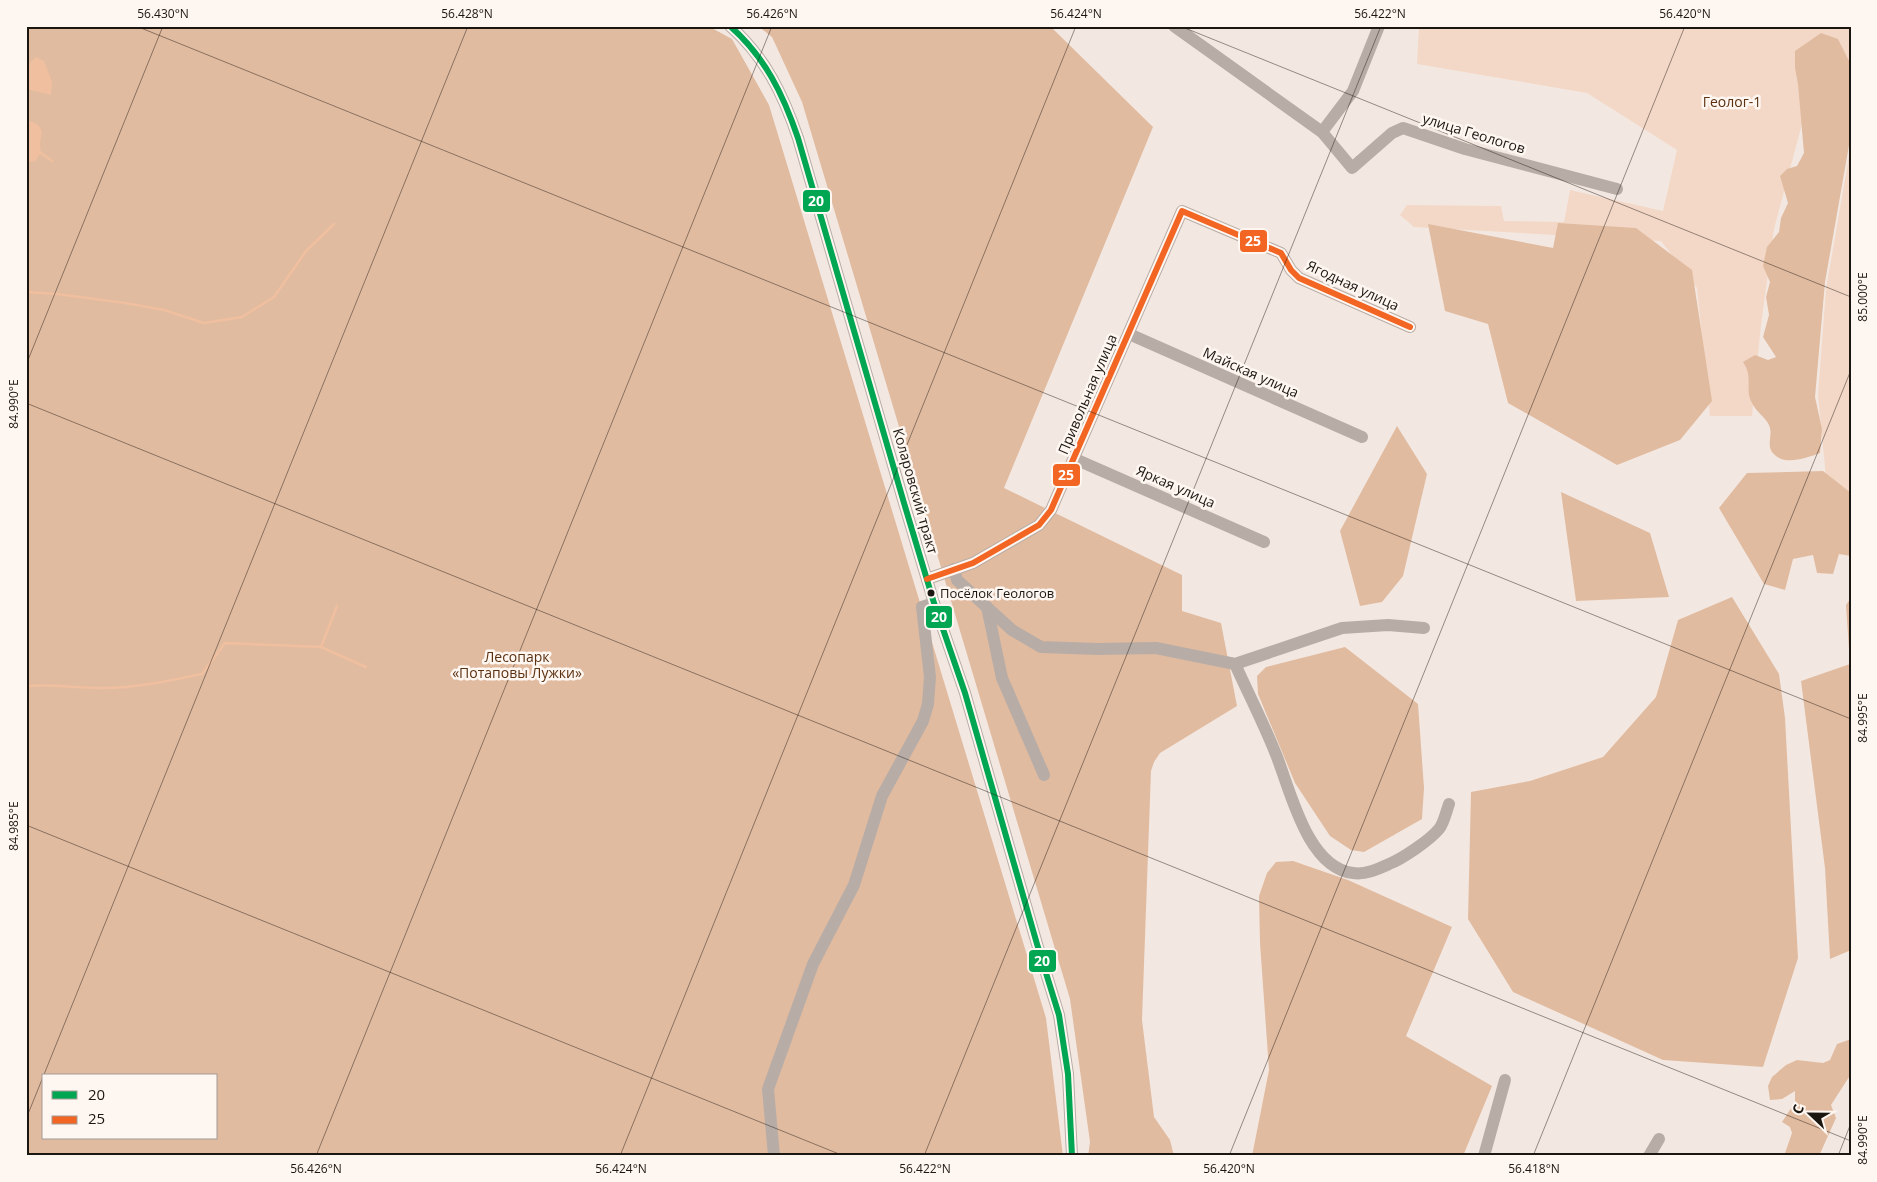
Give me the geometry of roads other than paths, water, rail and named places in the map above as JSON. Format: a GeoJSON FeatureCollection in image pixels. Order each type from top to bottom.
{"type":"FeatureCollection","features":[{"type":"Feature","properties":{"kind":"street","name":"Коларовский тракт"},"geometry":{"type":"LineString","coordinates":[[730,26],[755,52],[772,75],[788,110],[934,603],[965,693],[1059,1015],[1068,1074],[1072,1156]]}},
{"type":"Feature","properties":{"kind":"street","name":"улица Геологов"},"geometry":{"type":"LineString","coordinates":[[1174,26],[1322,132],[1352,168],[1392,132],[1403,128],[1465,149],[1617,189]]}},
{"type":"Feature","properties":{"kind":"street"},"geometry":{"type":"LineString","coordinates":[[1322,132],[1353,91],[1379,26]]}},
{"type":"Feature","properties":{"kind":"street","name":"Привольная улица"},"geometry":{"type":"LineString","coordinates":[[927,578],[972,563],[1039,525],[1052,510],[1182,211]]}},
{"type":"Feature","properties":{"kind":"street","name":"Ягодная улица"},"geometry":{"type":"LineString","coordinates":[[1182,211],[1281,253],[1291,270],[1299,278],[1410,327]]}},
{"type":"Feature","properties":{"kind":"street","name":"Майская улица"},"geometry":{"type":"LineString","coordinates":[[1129,334],[1362,437]]}},
{"type":"Feature","properties":{"kind":"street","name":"Яркая улица"},"geometry":{"type":"LineString","coordinates":[[1075,459],[1264,542]]}},
{"type":"Feature","properties":{"kind":"street"},"geometry":{"type":"LineString","coordinates":[[954,569],[958,580],[1012,630],[1041,647],[1097,649],[1156,648],[1235,664],[1342,628],[1388,625],[1424,628]]}},
{"type":"Feature","properties":{"kind":"street"},"geometry":{"type":"LineString","coordinates":[[774,1156],[768,1089],[813,964],[854,885],[882,796],[923,721],[930,690],[922,607],[934,603]]}},
{"type":"Feature","properties":{"kind":"street"},"geometry":{"type":"LineString","coordinates":[[987,607],[1002,678],[1044,775]]}},
{"type":"Feature","properties":{"kind":"street"},"geometry":{"type":"LineString","coordinates":[[1235,664],[1276,755],[1306,833],[1317,851],[1334,866],[1352,873],[1368,872],[1392,863],[1417,848],[1440,828],[1449,804]]}},
{"type":"Feature","properties":{"kind":"street"},"geometry":{"type":"LineString","coordinates":[[1484,1156],[1505,1080]]}},
{"type":"Feature","properties":{"kind":"street"},"geometry":{"type":"LineString","coordinates":[[1649,1156],[1659,1139]]}},
{"type":"Feature","properties":{"kind":"waterway"},"geometry":{"type":"LineString","coordinates":[[41,153],[52,161]]}},
{"type":"Feature","properties":{"kind":"waterway"},"geometry":{"type":"LineString","coordinates":[[26,292],[125,303],[164,310],[204,323],[242,317],[274,297],[306,251],[334,224]]}},
{"type":"Feature","properties":{"kind":"waterway"},"geometry":{"type":"LineString","coordinates":[[26,686],[116,688],[153,684],[202,674],[225,643],[321,647],[337,606]]}},
{"type":"Feature","properties":{"kind":"waterway"},"geometry":{"type":"LineString","coordinates":[[321,647],[366,667]]}},
{"type":"Feature","properties":{"kind":"place","name":"Посёлок Геологов"},"geometry":{"type":"Point","coordinates":[931,593]}},
{"type":"Feature","properties":{"kind":"park label","name":"Геолог-1"},"geometry":{"type":"Point","coordinates":[1732,101]}},
{"type":"Feature","properties":{"kind":"park label","name":"Лесопарк «Потаповы Лужки»"},"geometry":{"type":"Point","coordinates":[517,664]}}]}
